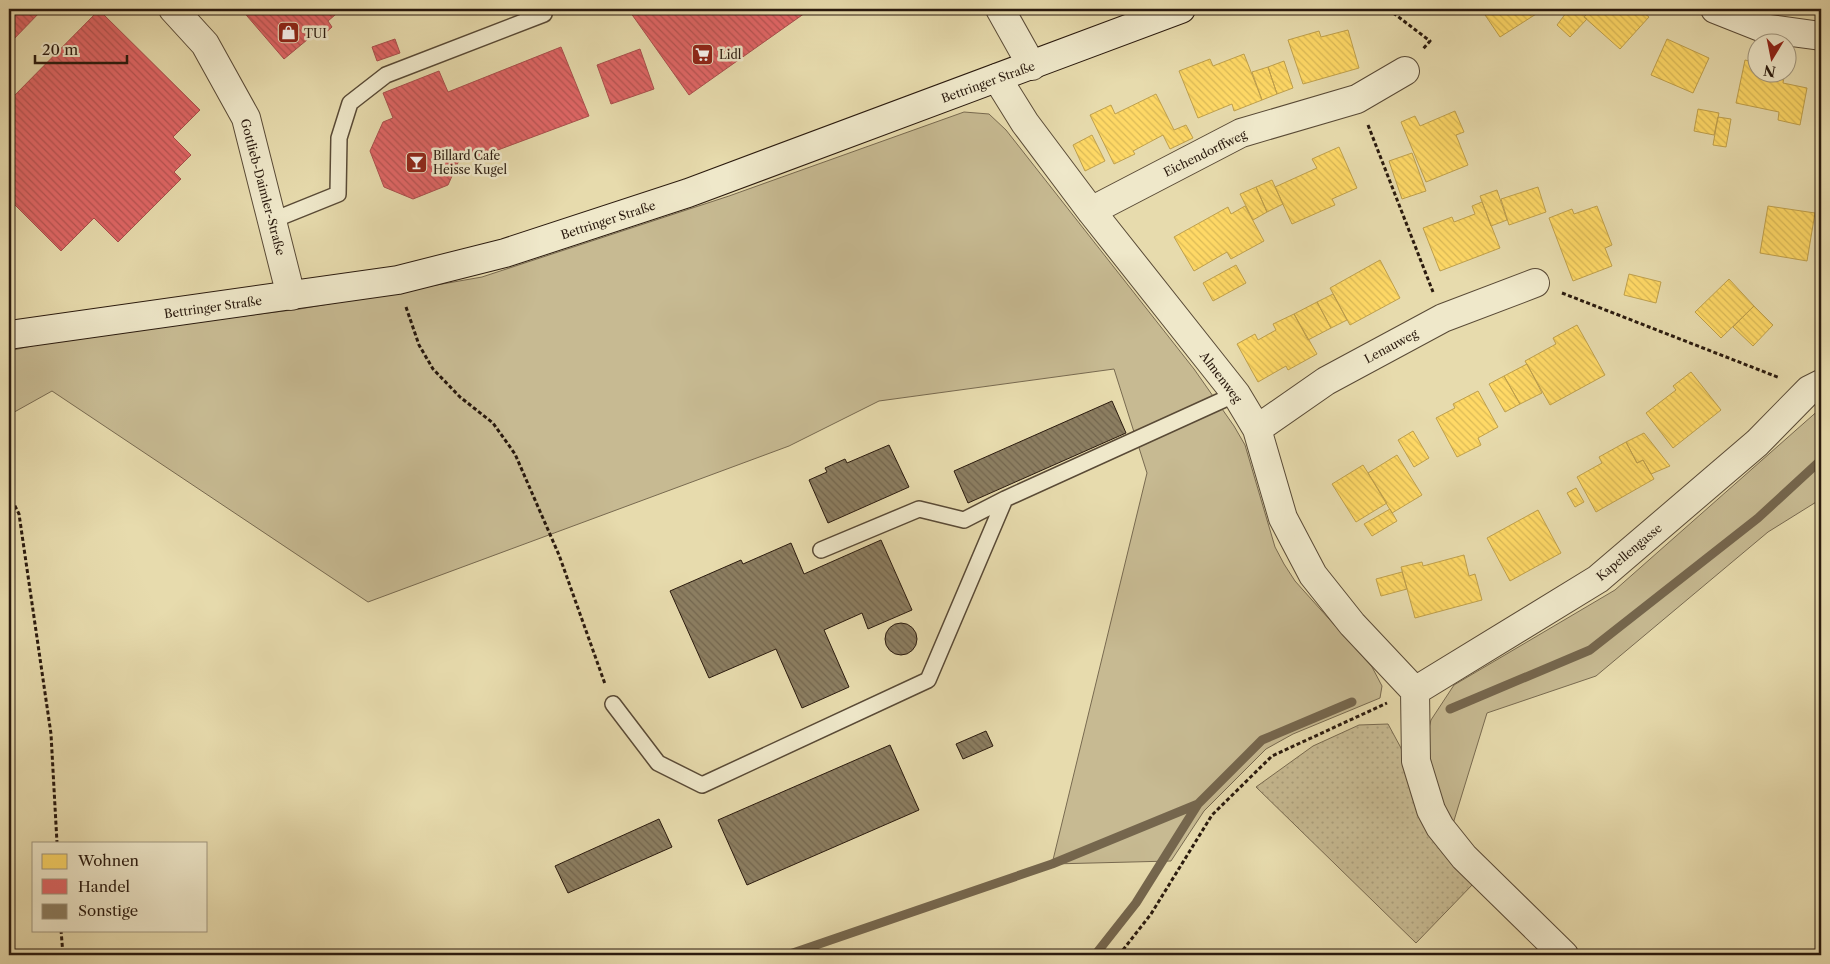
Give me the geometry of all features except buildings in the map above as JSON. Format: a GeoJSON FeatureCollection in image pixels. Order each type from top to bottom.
{"type":"FeatureCollection","features":[{"type":"Feature","properties":{"kind":"street","name":"Gottlieb-Daimler-Straße"},"geometry":{"type":"LineString","coordinates":[[173,9],[205,44],[246,118],[291,296]]}},
{"type":"Feature","properties":{"kind":"street"},"geometry":{"type":"LineString","coordinates":[[1000,9],[1032,66]]}},
{"type":"Feature","properties":{"kind":"street","name":"Bettringer Straße"},"geometry":{"type":"LineString","coordinates":[[9,335],[398,280],[506,253],[688,194],[1181,9]]}},
{"type":"Feature","properties":{"kind":"street"},"geometry":{"type":"LineString","coordinates":[[1715,9],[1763,28],[1821,36]]}},
{"type":"Feature","properties":{"kind":"street","name":"Eichendorffweg"},"geometry":{"type":"LineString","coordinates":[[1091,211],[1241,133],[1357,99],[1405,71]]}},
{"type":"Feature","properties":{"kind":"street","name":"Almenweg"},"geometry":{"type":"LineString","coordinates":[[997,78],[1025,122],[1091,211],[1236,394],[1257,429],[1283,518],[1313,575],[1352,624],[1414,691]]}},
{"type":"Feature","properties":{"kind":"street","name":"Lenauweg"},"geometry":{"type":"LineString","coordinates":[[1257,429],[1326,381],[1444,318],[1535,283]]}},
{"type":"Feature","properties":{"kind":"street","name":"Kapellengasse"},"geometry":{"type":"LineString","coordinates":[[1414,691],[1598,579],[1757,443],[1815,387]]}},
{"type":"Feature","properties":{"kind":"street"},"geometry":{"type":"LineString","coordinates":[[1414,691],[1416,761],[1431,810],[1440,827],[1464,857],[1564,955]]}},
{"type":"Feature","properties":{"kind":"lane"},"geometry":{"type":"LineString","coordinates":[[271,221],[338,194],[338,138],[350,103],[386,75],[544,14]]}},
{"type":"Feature","properties":{"kind":"lane"},"geometry":{"type":"LineString","coordinates":[[822,550],[919,509],[964,520],[1005,499],[1236,394]]}},
{"type":"Feature","properties":{"kind":"lane"},"geometry":{"type":"LineString","coordinates":[[613,704],[658,763],[702,785],[928,680],[1005,499]]}},
{"type":"Feature","properties":{"kind":"path"},"geometry":{"type":"LineString","coordinates":[[1388,9],[1430,40],[1405,71]]}},
{"type":"Feature","properties":{"kind":"path"},"geometry":{"type":"LineString","coordinates":[[1357,99],[1444,318]]}},
{"type":"Feature","properties":{"kind":"path"},"geometry":{"type":"LineString","coordinates":[[398,280],[419,345],[433,369],[460,397],[493,423],[515,454],[559,555],[613,704]]}},
{"type":"Feature","properties":{"kind":"path"},"geometry":{"type":"LineString","coordinates":[[1535,283],[1815,387]]}},
{"type":"Feature","properties":{"kind":"path"},"geometry":{"type":"LineString","coordinates":[[9,494],[19,514],[51,734],[57,842]]}},
{"type":"Feature","properties":{"kind":"path"},"geometry":{"type":"LineString","coordinates":[[1119,955],[1151,914],[1212,815],[1272,756],[1414,691]]}},
{"type":"Feature","properties":{"kind":"path"},"geometry":{"type":"LineString","coordinates":[[61,932],[63,955]]}},
{"type":"Feature","properties":{"kind":"shaded area"},"geometry":{"type":"Polygon","coordinates":[[[964,112],[989,114],[1006,130],[1194,369],[1245,445],[1275,547],[1284,564],[1295,581],[1372,667],[1382,686],[1380,698],[1293,734],[1266,749],[1204,811],[1171,861],[1052,864],[1147,473],[1114,369],[879,401],[789,446],[368,602],[52,391],[9,415],[9,351],[67,338],[300,309],[482,277],[729,196],[964,112]]]}},
{"type":"Feature","properties":{"kind":"shaded area"},"geometry":{"type":"Polygon","coordinates":[[[1821,408],[1821,499],[1768,532],[1596,676],[1487,713],[1452,827],[1423,752],[1431,720],[1454,685],[1615,590],[1821,408]]]}},
{"type":"Feature","properties":{"kind":"shaded area"},"geometry":{"type":"Polygon","coordinates":[[[1388,724],[1401,748],[1421,821],[1442,850],[1474,883],[1416,943],[1256,787],[1313,746],[1359,725],[1388,724]]]}},
{"type":"Feature","properties":{"kind":"waterway"},"geometry":{"type":"LineString","coordinates":[[1450,709],[1590,650],[1758,518],[1821,460]]}},
{"type":"Feature","properties":{"kind":"waterway"},"geometry":{"type":"LineString","coordinates":[[1095,955],[1136,903],[1198,804],[1262,740],[1352,702]]}},
{"type":"Feature","properties":{"kind":"waterway"},"geometry":{"type":"LineString","coordinates":[[787,955],[1052,864],[1198,804]]}},
{"type":"Feature","properties":{"kind":"place","name":"TUI"},"geometry":{"type":"Point","coordinates":[288,33]}},
{"type":"Feature","properties":{"kind":"place","name":"Lidl"},"geometry":{"type":"Point","coordinates":[703,54]}},
{"type":"Feature","properties":{"kind":"place","name":"Billard Cafe Heisse Kugel"},"geometry":{"type":"Point","coordinates":[417,162]}}]}
